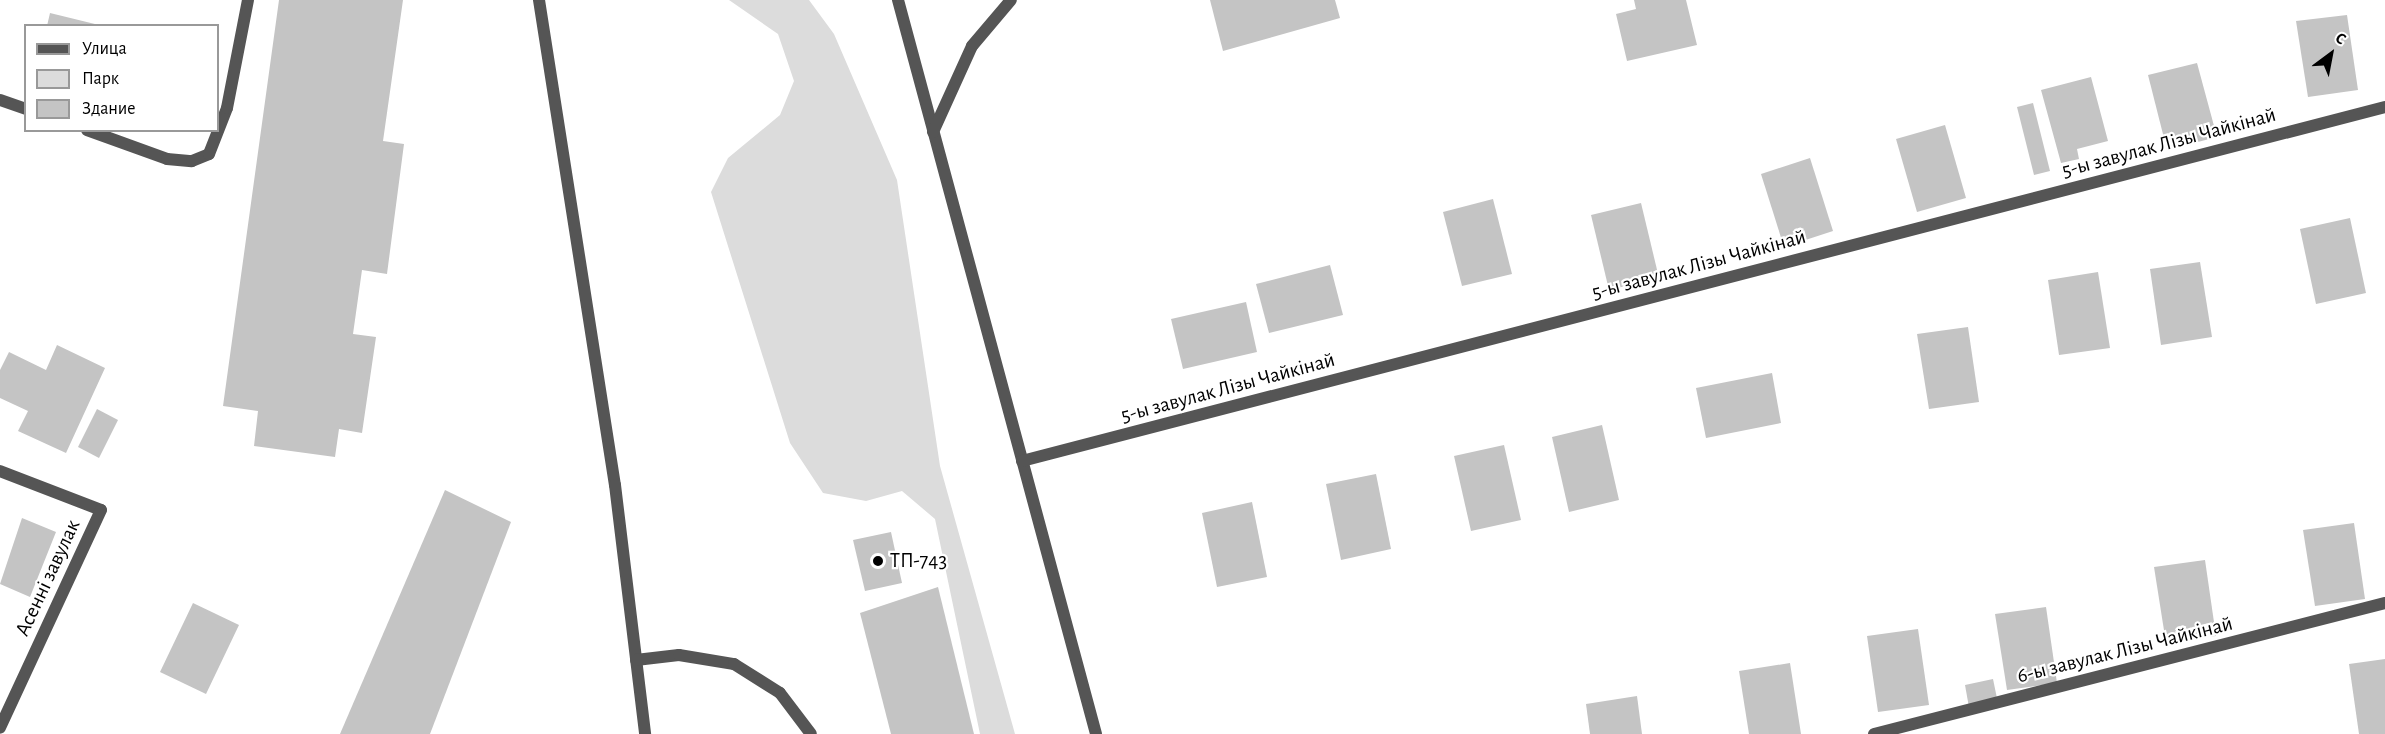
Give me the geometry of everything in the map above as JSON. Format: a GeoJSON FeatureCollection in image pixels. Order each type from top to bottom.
{"type":"FeatureCollection","features":[{"type":"Feature","properties":{"kind":"street"},"geometry":{"type":"LineString","coordinates":[[219,128],[227,108],[248,0]]}},
{"type":"Feature","properties":{"kind":"street"},"geometry":{"type":"LineString","coordinates":[[539,0],[615,485],[645,734]]}},
{"type":"Feature","properties":{"kind":"street"},"geometry":{"type":"LineString","coordinates":[[898,0],[1096,734]]}},
{"type":"Feature","properties":{"kind":"street"},"geometry":{"type":"LineString","coordinates":[[933,132],[972,46],[1011,0]]}},
{"type":"Feature","properties":{"kind":"street"},"geometry":{"type":"LineString","coordinates":[[0,100],[24,108]]}},
{"type":"Feature","properties":{"kind":"street","name":"5-ы завулак Лізы Чайкінай"},"geometry":{"type":"LineString","coordinates":[[1022,461],[2385,107]]}},
{"type":"Feature","properties":{"kind":"street"},"geometry":{"type":"LineString","coordinates":[[93,132],[167,159],[192,161],[209,154],[218,132]]}},
{"type":"Feature","properties":{"kind":"street","name":"Асенні завулак"},"geometry":{"type":"LineString","coordinates":[[0,471],[101,510],[0,728]]}},
{"type":"Feature","properties":{"kind":"street","name":"6-ы завулак Лізы Чайкінай"},"geometry":{"type":"LineString","coordinates":[[1875,734],[2385,603]]}},
{"type":"Feature","properties":{"kind":"street"},"geometry":{"type":"LineString","coordinates":[[636,660],[679,655],[734,664],[780,693],[811,734]]}},
{"type":"Feature","properties":{"kind":"green space"},"geometry":{"type":"Polygon","coordinates":[[[729,0],[809,0],[834,34],[897,180],[940,466],[1015,734],[980,734],[935,519],[902,491],[866,501],[823,493],[790,443],[711,192],[728,158],[780,115],[794,81],[778,34],[729,0]]]}},
{"type":"Feature","properties":{"kind":"building"},"geometry":{"type":"Polygon","coordinates":[[[279,0],[403,0],[383,141],[404,144],[387,274],[362,270],[353,334],[376,337],[362,433],[339,429],[335,457],[254,446],[258,411],[223,406],[279,0]]]}},
{"type":"Feature","properties":{"kind":"building"},"geometry":{"type":"Polygon","coordinates":[[[1210,0],[1335,0],[1340,18],[1223,51],[1210,0]]]}},
{"type":"Feature","properties":{"kind":"building"},"geometry":{"type":"Polygon","coordinates":[[[1634,0],[1686,0],[1697,45],[1627,61],[1616,14],[1636,9],[1634,0]]]}},
{"type":"Feature","properties":{"kind":"building"},"geometry":{"type":"Polygon","coordinates":[[[50,13],[95,24],[47,24],[50,13]]]}},
{"type":"Feature","properties":{"kind":"building"},"geometry":{"type":"Polygon","coordinates":[[[2347,15],[2358,90],[2308,97],[2296,21],[2347,15]]]}},
{"type":"Feature","properties":{"kind":"building"},"geometry":{"type":"Polygon","coordinates":[[[2197,63],[2217,137],[2167,150],[2148,75],[2197,63]]]}},
{"type":"Feature","properties":{"kind":"building"},"geometry":{"type":"Polygon","coordinates":[[[2091,77],[2108,141],[2077,149],[2079,159],[2061,163],[2041,90],[2091,77]]]}},
{"type":"Feature","properties":{"kind":"building"},"geometry":{"type":"Polygon","coordinates":[[[2033,103],[2050,171],[2034,175],[2017,107],[2033,103]]]}},
{"type":"Feature","properties":{"kind":"building"},"geometry":{"type":"Polygon","coordinates":[[[1945,125],[1966,198],[1917,212],[1896,139],[1945,125]]]}},
{"type":"Feature","properties":{"kind":"building"},"geometry":{"type":"Polygon","coordinates":[[[1810,158],[1833,231],[1784,247],[1761,174],[1810,158]]]}},
{"type":"Feature","properties":{"kind":"building"},"geometry":{"type":"Polygon","coordinates":[[[1493,199],[1512,274],[1462,286],[1443,212],[1493,199]]]}},
{"type":"Feature","properties":{"kind":"building"},"geometry":{"type":"Polygon","coordinates":[[[1641,203],[1659,278],[1609,290],[1591,215],[1641,203]]]}},
{"type":"Feature","properties":{"kind":"building"},"geometry":{"type":"Polygon","coordinates":[[[2350,218],[2366,293],[2316,304],[2300,229],[2350,218]]]}},
{"type":"Feature","properties":{"kind":"building"},"geometry":{"type":"Polygon","coordinates":[[[2200,262],[2212,337],[2161,345],[2150,269],[2200,262]]]}},
{"type":"Feature","properties":{"kind":"building"},"geometry":{"type":"Polygon","coordinates":[[[1330,265],[1343,315],[1269,333],[1256,284],[1330,265]]]}},
{"type":"Feature","properties":{"kind":"building"},"geometry":{"type":"Polygon","coordinates":[[[2098,272],[2110,348],[2059,355],[2048,280],[2098,272]]]}},
{"type":"Feature","properties":{"kind":"building"},"geometry":{"type":"Polygon","coordinates":[[[1246,302],[1257,352],[1183,369],[1171,319],[1246,302]]]}},
{"type":"Feature","properties":{"kind":"building"},"geometry":{"type":"Polygon","coordinates":[[[1968,327],[1979,402],[1929,409],[1917,334],[1968,327]]]}},
{"type":"Feature","properties":{"kind":"building"},"geometry":{"type":"Polygon","coordinates":[[[57,345],[105,368],[66,453],[18,431],[28,411],[0,398],[0,370],[9,352],[46,370],[57,345]]]}},
{"type":"Feature","properties":{"kind":"building"},"geometry":{"type":"Polygon","coordinates":[[[1772,373],[1781,423],[1706,438],[1696,388],[1772,373]]]}},
{"type":"Feature","properties":{"kind":"building"},"geometry":{"type":"Polygon","coordinates":[[[97,409],[118,420],[99,458],[78,447],[97,409]]]}},
{"type":"Feature","properties":{"kind":"building"},"geometry":{"type":"Polygon","coordinates":[[[1602,425],[1619,500],[1569,512],[1552,437],[1602,425]]]}},
{"type":"Feature","properties":{"kind":"building"},"geometry":{"type":"Polygon","coordinates":[[[1504,445],[1521,520],[1471,531],[1454,456],[1504,445]]]}},
{"type":"Feature","properties":{"kind":"building"},"geometry":{"type":"Polygon","coordinates":[[[1376,474],[1391,549],[1341,560],[1326,484],[1376,474]]]}},
{"type":"Feature","properties":{"kind":"building"},"geometry":{"type":"Polygon","coordinates":[[[445,490],[511,522],[430,734],[340,734],[445,490]]]}},
{"type":"Feature","properties":{"kind":"building"},"geometry":{"type":"Polygon","coordinates":[[[1252,502],[1267,577],[1217,587],[1202,513],[1252,502]]]}},
{"type":"Feature","properties":{"kind":"building"},"geometry":{"type":"Polygon","coordinates":[[[22,518],[56,532],[30,597],[0,584],[22,518]]]}},
{"type":"Feature","properties":{"kind":"building"},"geometry":{"type":"Polygon","coordinates":[[[2354,523],[2365,599],[2315,606],[2303,530],[2354,523]]]}},
{"type":"Feature","properties":{"kind":"building","name":"ТП-743"},"geometry":{"type":"Polygon","coordinates":[[[891,532],[902,583],[865,591],[853,540],[891,532]]]}},
{"type":"Feature","properties":{"kind":"building"},"geometry":{"type":"Polygon","coordinates":[[[2205,560],[2216,636],[2166,643],[2154,567],[2205,560]]]}},
{"type":"Feature","properties":{"kind":"building"},"geometry":{"type":"Polygon","coordinates":[[[938,587],[974,734],[891,734],[860,613],[938,587]]]}},
{"type":"Feature","properties":{"kind":"building"},"geometry":{"type":"Polygon","coordinates":[[[193,603],[239,625],[206,694],[160,672],[193,603]]]}},
{"type":"Feature","properties":{"kind":"building"},"geometry":{"type":"Polygon","coordinates":[[[2046,607],[2057,683],[2007,690],[1995,614],[2046,607]]]}},
{"type":"Feature","properties":{"kind":"building"},"geometry":{"type":"Polygon","coordinates":[[[1918,629],[1929,705],[1878,712],[1867,636],[1918,629]]]}},
{"type":"Feature","properties":{"kind":"building"},"geometry":{"type":"Polygon","coordinates":[[[2385,659],[2385,734],[2359,734],[2349,664],[2385,659]]]}},
{"type":"Feature","properties":{"kind":"building"},"geometry":{"type":"Polygon","coordinates":[[[1790,663],[1801,734],[1749,734],[1739,671],[1790,663]]]}},
{"type":"Feature","properties":{"kind":"building"},"geometry":{"type":"Polygon","coordinates":[[[1993,679],[1999,708],[1970,713],[1965,685],[1993,679]]]}},
{"type":"Feature","properties":{"kind":"building"},"geometry":{"type":"Polygon","coordinates":[[[1637,696],[1642,734],[1590,734],[1586,704],[1637,696]]]}},
{"type":"Feature","properties":{"kind":"place","name":"ТП-743"},"geometry":{"type":"Point","coordinates":[878,561]}}]}
